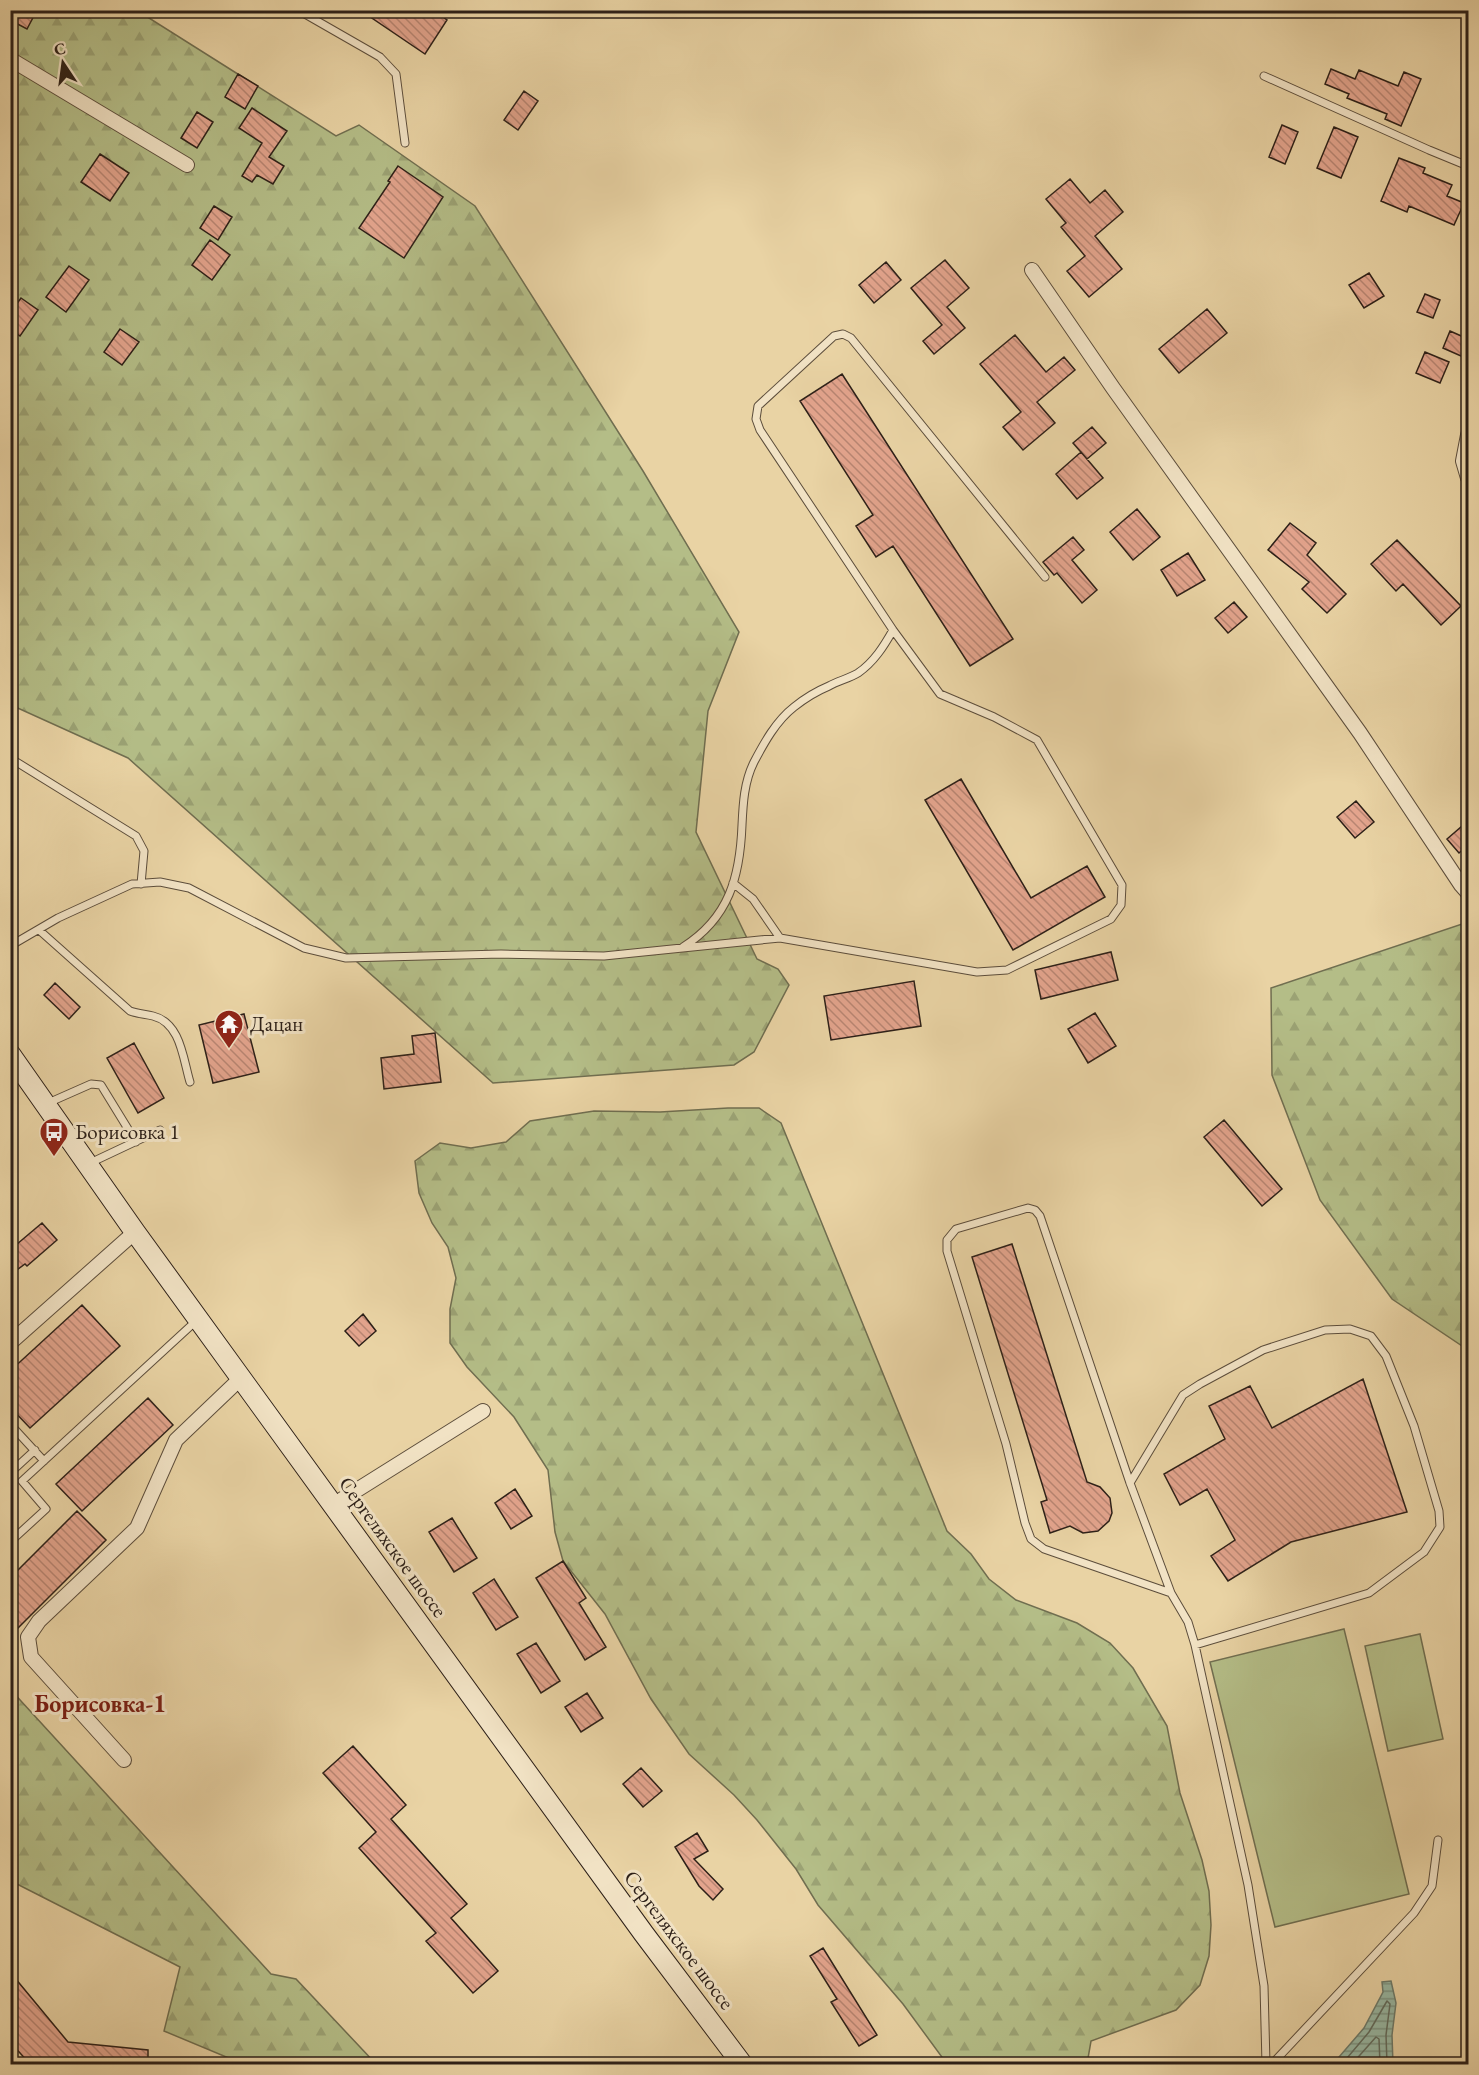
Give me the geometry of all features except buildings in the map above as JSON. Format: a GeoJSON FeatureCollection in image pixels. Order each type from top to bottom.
{"type":"FeatureCollection","features":[{"type":"Feature","properties":{"kind":"main road","name":"Сергеляхское шоссе"},"geometry":{"type":"LineString","coordinates":[[10,1054],[198,1319],[651,1943],[742,2064]]}},
{"type":"Feature","properties":{"kind":"street"},"geometry":{"type":"LineString","coordinates":[[10,59],[187,165]]}},
{"type":"Feature","properties":{"kind":"street"},"geometry":{"type":"LineString","coordinates":[[1032,270],[1120,398],[1360,733],[1468,893]]}},
{"type":"Feature","properties":{"kind":"street"},"geometry":{"type":"LineString","coordinates":[[1468,435],[1463,461],[1468,478]]}},
{"type":"Feature","properties":{"kind":"street"},"geometry":{"type":"LineString","coordinates":[[10,1343],[135,1232]]}},
{"type":"Feature","properties":{"kind":"street"},"geometry":{"type":"LineString","coordinates":[[124,1760],[32,1657],[28,1637],[39,1621],[137,1528],[176,1440],[241,1378]]}},
{"type":"Feature","properties":{"kind":"street"},"geometry":{"type":"LineString","coordinates":[[333,1505],[483,1411]]}},
{"type":"Feature","properties":{"kind":"lane"},"geometry":{"type":"LineString","coordinates":[[298,10],[380,57],[396,74],[405,143]]}},
{"type":"Feature","properties":{"kind":"lane"},"geometry":{"type":"LineString","coordinates":[[1264,76],[1468,166]]}},
{"type":"Feature","properties":{"kind":"lane"},"geometry":{"type":"LineString","coordinates":[[10,946],[58,918],[132,884],[160,882],[189,888],[304,948],[346,958],[501,954],[604,956],[780,938],[977,972],[1007,970],[1111,919],[1121,905],[1122,885],[1037,740],[994,717],[940,694],[893,630],[760,430],[756,419],[758,406],[834,336],[843,334],[851,338],[1045,577]]}},
{"type":"Feature","properties":{"kind":"lane"},"geometry":{"type":"LineString","coordinates":[[681,948],[710,927],[727,903],[739,857],[743,797],[752,765],[772,731],[793,708],[826,687],[858,673],[878,654],[893,630]]}},
{"type":"Feature","properties":{"kind":"lane"},"geometry":{"type":"LineString","coordinates":[[10,758],[136,836],[144,851],[141,884]]}},
{"type":"Feature","properties":{"kind":"lane"},"geometry":{"type":"LineString","coordinates":[[733,883],[753,899],[780,938]]}},
{"type":"Feature","properties":{"kind":"lane"},"geometry":{"type":"LineString","coordinates":[[39,930],[130,1011],[139,1015],[153,1016],[166,1023],[177,1035],[190,1083]]}},
{"type":"Feature","properties":{"kind":"lane"},"geometry":{"type":"LineString","coordinates":[[45,1104],[91,1084],[101,1085],[136,1142]]}},
{"type":"Feature","properties":{"kind":"lane"},"geometry":{"type":"LineString","coordinates":[[87,1164],[160,1130]]}},
{"type":"Feature","properties":{"kind":"lane"},"geometry":{"type":"LineString","coordinates":[[1172,1593],[1044,1549],[1031,1539],[1006,1444],[947,1251],[947,1240],[956,1229],[1028,1208],[1035,1210],[1040,1216],[1130,1483],[1172,1593],[1188,1622],[1196,1645],[1248,1885],[1264,1986],[1266,2064]]}},
{"type":"Feature","properties":{"kind":"lane"},"geometry":{"type":"LineString","coordinates":[[10,1542],[46,1509],[22,1481],[198,1319]]}},
{"type":"Feature","properties":{"kind":"lane"},"geometry":{"type":"LineString","coordinates":[[1130,1483],[1183,1395],[1263,1350],[1325,1330],[1350,1329],[1371,1336],[1386,1356],[1414,1426],[1439,1510],[1440,1527],[1424,1552],[1369,1593],[1196,1645]]}},
{"type":"Feature","properties":{"kind":"lane"},"geometry":{"type":"LineString","coordinates":[[10,1424],[44,1461]]}},
{"type":"Feature","properties":{"kind":"lane"},"geometry":{"type":"LineString","coordinates":[[10,1473],[35,1450]]}},
{"type":"Feature","properties":{"kind":"lane"},"geometry":{"type":"LineString","coordinates":[[1272,2064],[1414,1913],[1432,1887],[1438,1840]]}},
{"type":"Feature","properties":{"kind":"green space"},"geometry":{"type":"Polygon","coordinates":[[[11,11],[138,11],[336,136],[359,125],[475,206],[643,471],[739,632],[708,711],[696,832],[757,959],[778,969],[789,985],[754,1052],[734,1065],[493,1083],[128,758],[11,705],[11,11]]]}},
{"type":"Feature","properties":{"kind":"green space"},"geometry":{"type":"Polygon","coordinates":[[[1468,922],[1468,1362],[1462,1346],[1392,1299],[1320,1200],[1272,1075],[1271,988],[1468,922]]]}},
{"type":"Feature","properties":{"kind":"green space"},"geometry":{"type":"Polygon","coordinates":[[[759,1108],[781,1123],[947,1531],[971,1554],[989,1579],[1016,1600],[1077,1623],[1110,1643],[1133,1668],[1167,1726],[1180,1793],[1202,1860],[1209,1891],[1211,1925],[1209,1956],[1200,1985],[1176,2010],[1091,2041],[1087,2064],[947,2064],[903,2004],[818,1905],[796,1869],[757,1820],[734,1795],[689,1754],[651,1699],[605,1614],[563,1561],[555,1532],[548,1470],[514,1417],[467,1367],[450,1343],[450,1309],[456,1278],[448,1247],[432,1223],[419,1193],[415,1161],[440,1143],[471,1148],[506,1142],[530,1121],[594,1111],[660,1112],[759,1108]]]}},
{"type":"Feature","properties":{"kind":"green space"},"geometry":{"type":"Polygon","coordinates":[[[1344,1629],[1409,1894],[1275,1927],[1210,1662],[1344,1629]]]}},
{"type":"Feature","properties":{"kind":"green space"},"geometry":{"type":"Polygon","coordinates":[[[1420,1634],[1443,1739],[1388,1751],[1365,1646],[1420,1634]]]}},
{"type":"Feature","properties":{"kind":"green space"},"geometry":{"type":"Polygon","coordinates":[[[10,1689],[271,1974],[296,1979],[376,2064],[243,2064],[164,2031],[180,1967],[11,1881],[10,1689]]]}},
{"type":"Feature","properties":{"kind":"water"},"geometry":{"type":"Polygon","coordinates":[[[1391,1981],[1396,2003],[1392,2035],[1393,2064],[1333,2064],[1364,2028],[1383,1992],[1382,1982],[1391,1981]]]}},
{"type":"Feature","properties":{"kind":"place","name":"Дацан"},"geometry":{"type":"Point","coordinates":[229,1050]}},
{"type":"Feature","properties":{"kind":"place","name":"Борисовка 1"},"geometry":{"type":"Point","coordinates":[54,1158]}},
{"type":"Feature","properties":{"kind":"district","name":"Борисовка-1"},"geometry":{"type":"Point","coordinates":[100,1704]}}]}
